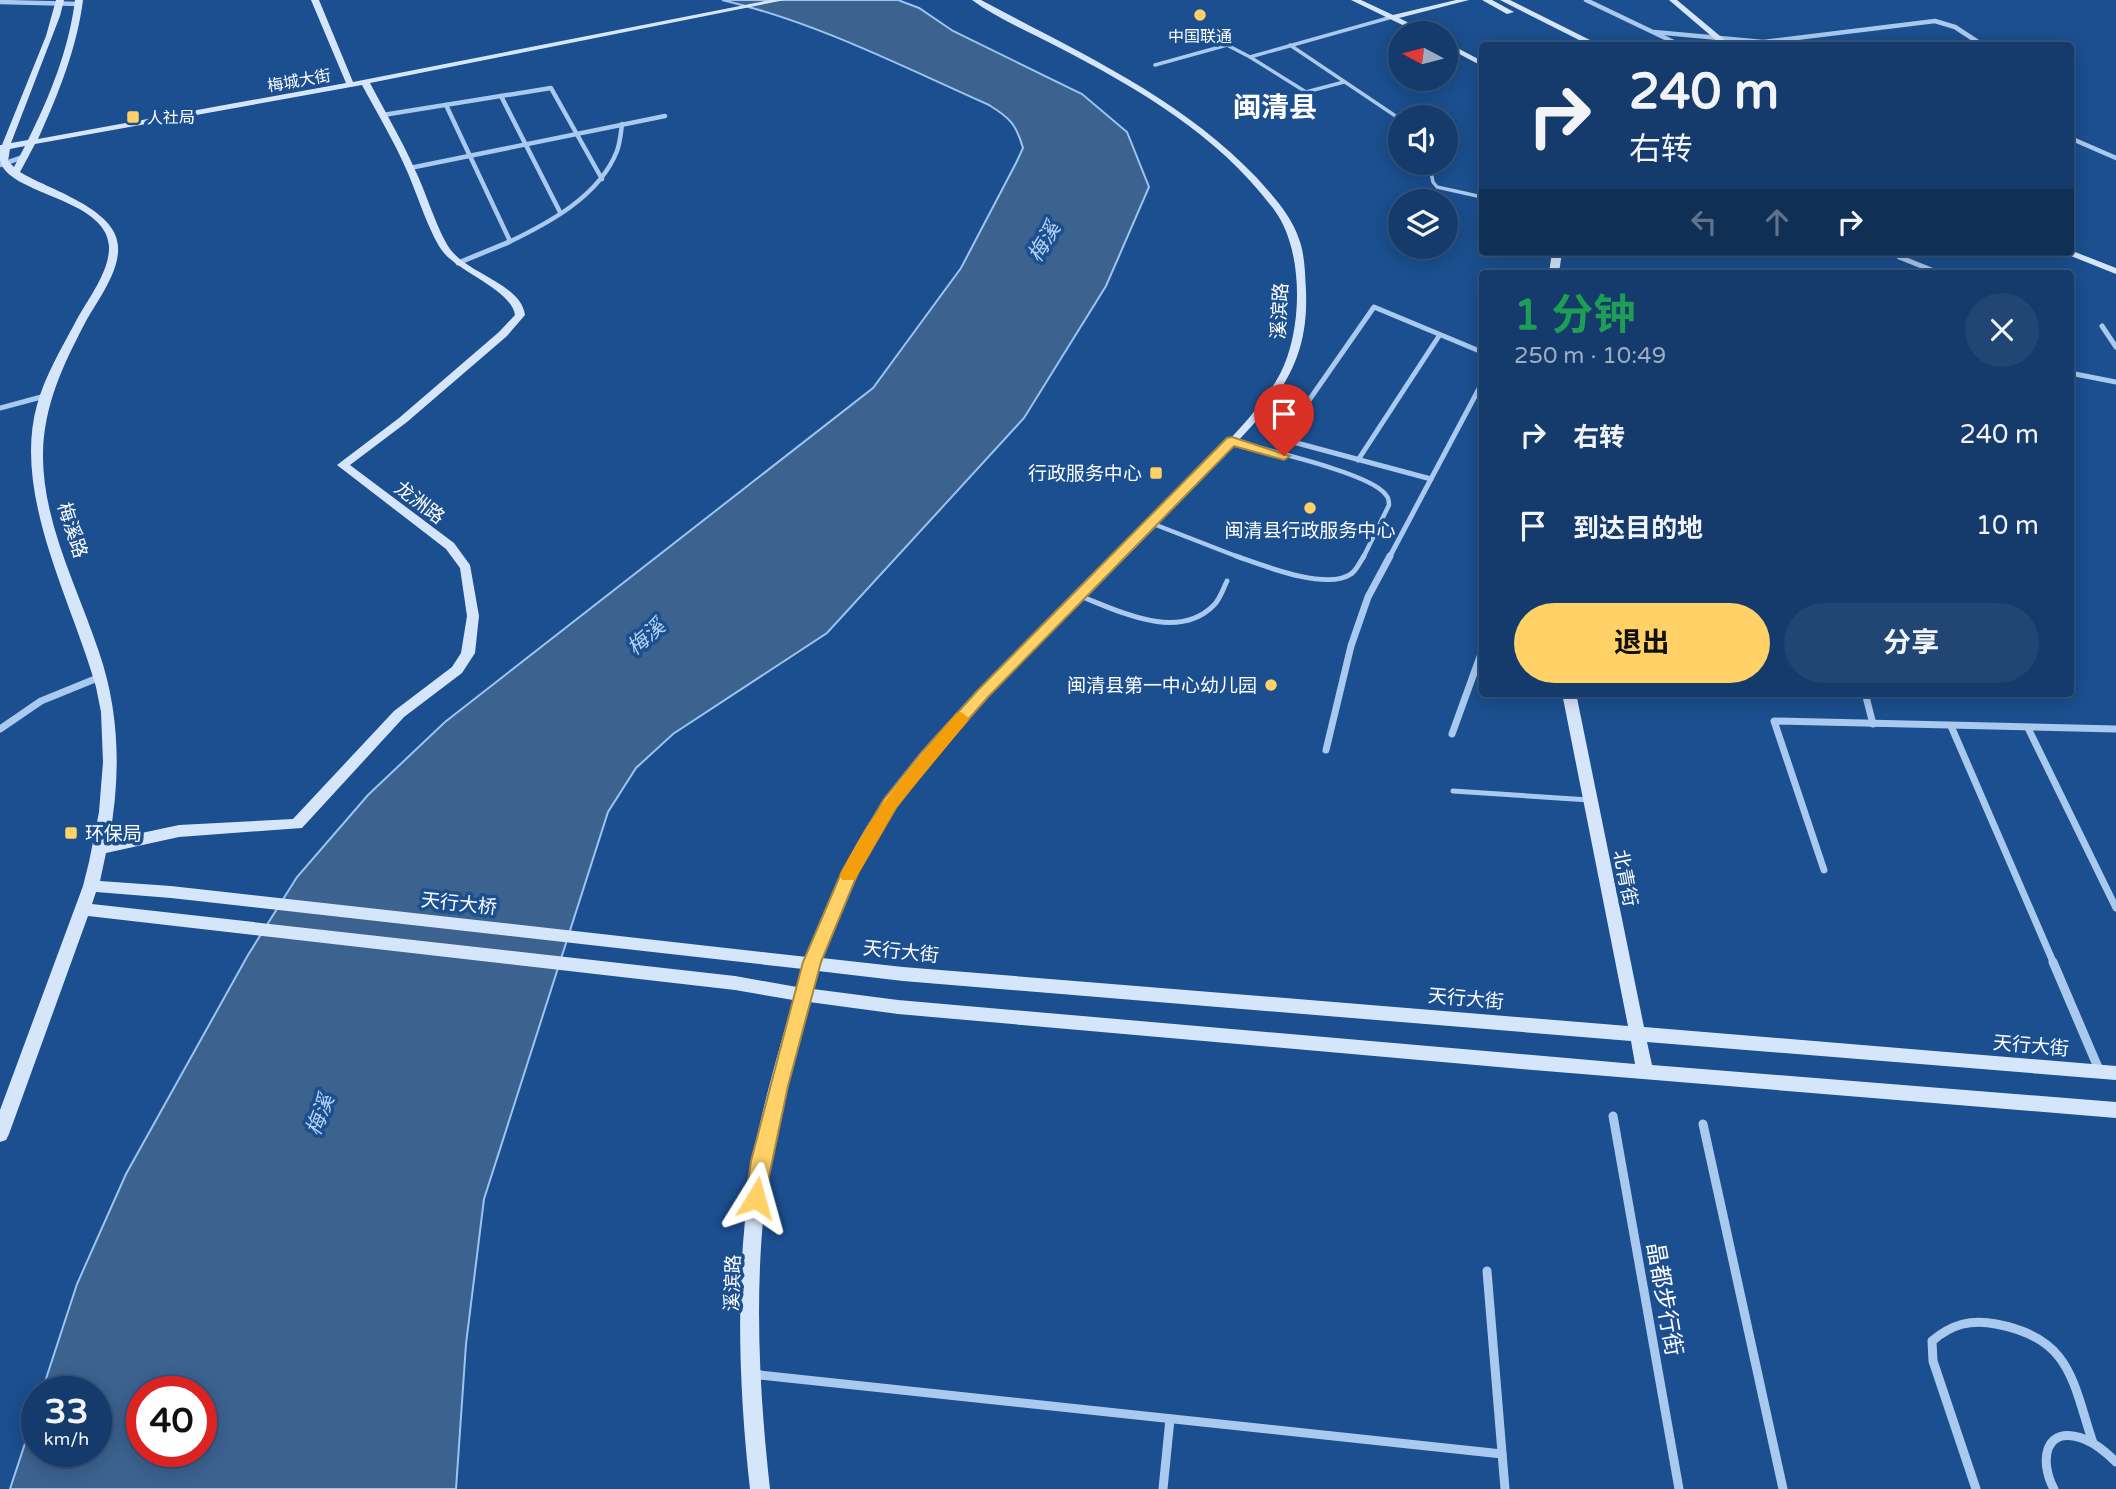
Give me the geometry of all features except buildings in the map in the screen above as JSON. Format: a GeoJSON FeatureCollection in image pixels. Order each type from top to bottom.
{"type":"FeatureCollection","features":[{"type":"Feature","properties":{"kind":"street"},"geometry":{"type":"LineString","coordinates":[[315,0],[350,85]]}},
{"type":"Feature","properties":{"kind":"street","name":"梅城大街"},"geometry":{"type":"LineString","coordinates":[[2,148],[350,85],[781,0]]}},
{"type":"Feature","properties":{"kind":"street","name":"溪滨路"},"geometry":{"type":"LineString","coordinates":[[760,1489],[750,1373],[750,1288],[756,1198],[767,1136],[812,962],[856,859],[890,803],[926,757],[983,694],[1232,441],[1274,393],[1289,369],[1298,345],[1301,312],[1300,268],[1293,233],[1249,173],[1197,125],[1148,94],[976,0]]}},
{"type":"Feature","properties":{"kind":"street"},"geometry":{"type":"LineString","coordinates":[[1355,0],[1402,21]]}},
{"type":"Feature","properties":{"kind":"street"},"geometry":{"type":"LineString","coordinates":[[1392,16],[1465,0]]}},
{"type":"Feature","properties":{"kind":"street"},"geometry":{"type":"LineString","coordinates":[[1486,0],[1570,42]]}},
{"type":"Feature","properties":{"kind":"street"},"geometry":{"type":"LineString","coordinates":[[1504,0],[1590,42]]}},
{"type":"Feature","properties":{"kind":"street"},"geometry":{"type":"LineString","coordinates":[[1586,0],[1674,42]]}},
{"type":"Feature","properties":{"kind":"street"},"geometry":{"type":"LineString","coordinates":[[1673,0],[1723,42]]}},
{"type":"Feature","properties":{"kind":"street"},"geometry":{"type":"LineString","coordinates":[[0,2],[60,2],[79,2],[53,92],[33,142],[15,173],[3,164],[2,148],[52,30],[60,2]]}},
{"type":"Feature","properties":{"kind":"street"},"geometry":{"type":"LineString","coordinates":[[1654,32],[1750,42],[1935,21],[1971,35],[1979,42]]}},
{"type":"Feature","properties":{"kind":"street"},"geometry":{"type":"LineString","coordinates":[[1458,51],[1479,62]]}},
{"type":"Feature","properties":{"kind":"street","name":"龙洲路"},"geometry":{"type":"LineString","coordinates":[[101,848],[179,831],[297,824],[399,714],[457,670],[468,653],[473,616],[467,576],[459,557],[450,546],[343,465],[503,334],[520,315],[519,307],[514,300],[458,263],[445,249],[410,168],[365,82]]}},
{"type":"Feature","properties":{"kind":"street"},"geometry":{"type":"LineString","coordinates":[[383,115],[551,88],[601,179]]}},
{"type":"Feature","properties":{"kind":"street"},"geometry":{"type":"LineString","coordinates":[[501,96],[560,212]]}},
{"type":"Feature","properties":{"kind":"street"},"geometry":{"type":"LineString","coordinates":[[446,105],[510,241]]}},
{"type":"Feature","properties":{"kind":"street"},"geometry":{"type":"LineString","coordinates":[[410,168],[665,116]]}},
{"type":"Feature","properties":{"kind":"street"},"geometry":{"type":"LineString","coordinates":[[458,263],[510,241],[588,192],[614,163],[620,148],[622,124]]}},
{"type":"Feature","properties":{"kind":"street"},"geometry":{"type":"LineString","coordinates":[[2074,140],[2116,158]]}},
{"type":"Feature","properties":{"kind":"street"},"geometry":{"type":"LineString","coordinates":[[3,164],[26,156]]}},
{"type":"Feature","properties":{"kind":"street","name":"梅溪路"},"geometry":{"type":"LineString","coordinates":[[0,1134],[91,886],[101,848],[110,784],[109,731],[100,677],[42,501],[37,447],[40,417],[46,396],[110,267],[115,245],[106,228],[80,206],[15,173]]}},
{"type":"Feature","properties":{"kind":"street"},"geometry":{"type":"LineString","coordinates":[[2074,246],[2116,262]]}},
{"type":"Feature","properties":{"kind":"street"},"geometry":{"type":"LineString","coordinates":[[2074,255],[2116,271]]}},
{"type":"Feature","properties":{"kind":"street"},"geometry":{"type":"LineString","coordinates":[[1900,256],[1932,270]]}},
{"type":"Feature","properties":{"kind":"street"},"geometry":{"type":"LineString","coordinates":[[1431,479],[1282,439],[1374,307],[1479,351]]}},
{"type":"Feature","properties":{"kind":"street"},"geometry":{"type":"LineString","coordinates":[[2102,326],[2116,347]]}},
{"type":"Feature","properties":{"kind":"street"},"geometry":{"type":"LineString","coordinates":[[1359,460],[1440,336]]}},
{"type":"Feature","properties":{"kind":"street"},"geometry":{"type":"LineString","coordinates":[[2074,372],[2116,382]]}},
{"type":"Feature","properties":{"kind":"street"},"geometry":{"type":"LineString","coordinates":[[1326,750],[1362,611],[1479,389]]}},
{"type":"Feature","properties":{"kind":"street"},"geometry":{"type":"LineString","coordinates":[[0,408],[46,396]]}},
{"type":"Feature","properties":{"kind":"street"},"geometry":{"type":"LineString","coordinates":[[1452,734],[1479,659]]}},
{"type":"Feature","properties":{"kind":"street"},"geometry":{"type":"LineString","coordinates":[[0,729],[41,701],[100,677]]}},
{"type":"Feature","properties":{"kind":"street","name":"北青街"},"geometry":{"type":"LineString","coordinates":[[1570,697],[1645,1071]]}},
{"type":"Feature","properties":{"kind":"street"},"geometry":{"type":"LineString","coordinates":[[1866,697],[1873,724]]}},
{"type":"Feature","properties":{"kind":"street"},"geometry":{"type":"LineString","coordinates":[[1824,870],[1774,721],[2116,729]]}},
{"type":"Feature","properties":{"kind":"street"},"geometry":{"type":"LineString","coordinates":[[1951,726],[2108,1072]]}},
{"type":"Feature","properties":{"kind":"street"},"geometry":{"type":"LineString","coordinates":[[2028,728],[2116,908]]}},
{"type":"Feature","properties":{"kind":"street","name":"天行大桥"},"geometry":{"type":"LineString","coordinates":[[91,886],[171,892],[812,962]]}},
{"type":"Feature","properties":{"kind":"street"},"geometry":{"type":"LineString","coordinates":[[83,909],[735,983],[898,1007],[2116,1110]]}},
{"type":"Feature","properties":{"kind":"street","name":"天行大街"},"geometry":{"type":"LineString","coordinates":[[812,962],[916,975],[2108,1072]]}},
{"type":"Feature","properties":{"kind":"street","name":"晶都步行街"},"geometry":{"type":"LineString","coordinates":[[1613,1116],[1679,1489]]}},
{"type":"Feature","properties":{"kind":"street"},"geometry":{"type":"LineString","coordinates":[[1703,1124],[1783,1489]]}},
{"type":"Feature","properties":{"kind":"street"},"geometry":{"type":"LineString","coordinates":[[1487,1271],[1505,1489]]}},
{"type":"Feature","properties":{"kind":"street"},"geometry":{"type":"LineString","coordinates":[[1976,1489],[1933,1361],[1932,1341],[1945,1329],[1956,1324],[1967,1320],[2007,1325],[2030,1331],[2049,1341],[2063,1358],[2093,1443]]}},
{"type":"Feature","properties":{"kind":"street"},"geometry":{"type":"LineString","coordinates":[[750,1373],[1502,1454]]}},
{"type":"Feature","properties":{"kind":"street"},"geometry":{"type":"LineString","coordinates":[[1163,1489],[1170,1419]]}},
{"type":"Feature","properties":{"kind":"street"},"geometry":{"type":"LineString","coordinates":[[2054,1489],[2045,1472],[2043,1458],[2047,1447],[2054,1440],[2065,1436],[2093,1443],[2116,1462]]}},
{"type":"Feature","properties":{"kind":"lane"},"geometry":{"type":"LineString","coordinates":[[1250,57],[1392,16]]}},
{"type":"Feature","properties":{"kind":"lane"},"geometry":{"type":"LineString","coordinates":[[1155,65],[1227,45],[1306,92],[1344,82]]}},
{"type":"Feature","properties":{"kind":"lane"},"geometry":{"type":"LineString","coordinates":[[1290,46],[1388,111]]}},
{"type":"Feature","properties":{"kind":"lane"},"geometry":{"type":"LineString","coordinates":[[1432,175],[1437,187],[1479,196]]}},
{"type":"Feature","properties":{"kind":"lane"},"geometry":{"type":"LineString","coordinates":[[1151,523],[1252,561],[1317,580],[1338,580],[1353,573],[1389,505],[1389,498],[1383,491],[1362,480],[1232,441]]}},
{"type":"Feature","properties":{"kind":"lane"},"geometry":{"type":"LineString","coordinates":[[1080,596],[1147,620],[1177,622],[1203,614],[1215,603],[1227,581]]}},
{"type":"Feature","properties":{"kind":"lane"},"geometry":{"type":"LineString","coordinates":[[1453,791],[1591,800]]}},
{"type":"Feature","properties":{"kind":"water","name":"梅溪"},"geometry":{"type":"Polygon","coordinates":[[[722,0],[898,0],[919,8],[953,31],[1082,94],[1127,132],[1149,187],[1106,286],[1024,418],[827,633],[673,734],[636,768],[608,812],[484,1199],[466,1344],[456,1489],[10,1489],[21,1456],[21,1467],[112,1467],[112,1376],[47,1376],[77,1284],[126,1174],[248,955],[297,877],[368,795],[445,722],[873,388],[961,268],[1023,148],[1015,127],[989,105],[858,46],[791,20],[722,0]]]}},
{"type":"Feature","properties":{"kind":"slow traffic"},"geometry":{"type":"LineString","coordinates":[[849,875],[862,847],[890,803],[961,718]]}},
{"type":"Feature","properties":{"kind":"place","name":"中国联通"},"geometry":{"type":"Point","coordinates":[1200,15]}},
{"type":"Feature","properties":{"kind":"place","name":"人社局"},"geometry":{"type":"Point","coordinates":[133,117]}},
{"type":"Feature","properties":{"kind":"place","name":"行政服务中心"},"geometry":{"type":"Point","coordinates":[1156,473]}},
{"type":"Feature","properties":{"kind":"place","name":"闽清县行政服务中心"},"geometry":{"type":"Point","coordinates":[1310,508]}},
{"type":"Feature","properties":{"kind":"place","name":"闽清县第一中心幼儿园"},"geometry":{"type":"Point","coordinates":[1271,685]}},
{"type":"Feature","properties":{"kind":"place","name":"环保局"},"geometry":{"type":"Point","coordinates":[71,833]}},
{"type":"Feature","properties":{"kind":"district","name":"闽清县"},"geometry":{"type":"Point","coordinates":[1275,107]}},
{"type":"Feature","properties":{"kind":"route"},"geometry":{"type":"LineString","coordinates":[[756,1198],[761,1161],[812,962],[850,871],[890,803],[926,757],[983,694],[1232,441],[1284,456]]}}]}
